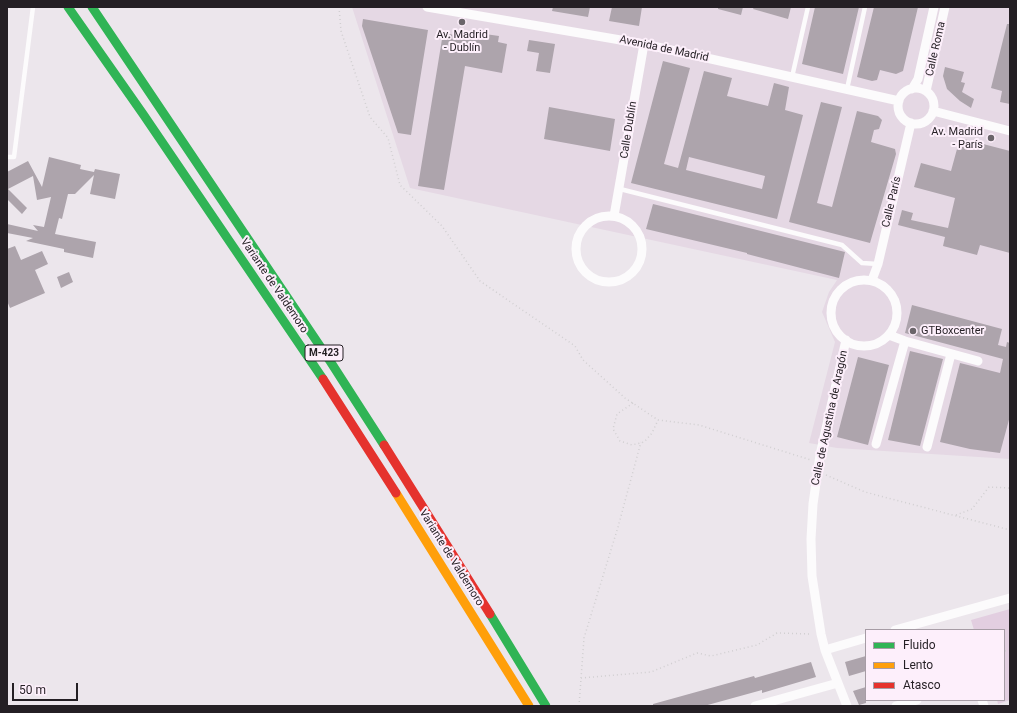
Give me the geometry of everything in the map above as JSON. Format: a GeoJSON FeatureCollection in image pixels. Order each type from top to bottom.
{"type":"FeatureCollection","features":[{"type":"Feature","properties":{"kind":"main road","name":"Variante de Valdemoro"},"geometry":{"type":"LineString","coordinates":[[92,7],[334,368],[445,540],[546,706]]}},
{"type":"Feature","properties":{"kind":"main road","name":"Variante de Valdemoro"},"geometry":{"type":"LineString","coordinates":[[69,9],[148,120],[317,370],[429,544],[529,706]]}},
{"type":"Feature","properties":{"kind":"street","name":"Avenida de Madrid"},"geometry":{"type":"LineString","coordinates":[[427,7],[644,44],[899,101]]}},
{"type":"Feature","properties":{"kind":"street","name":"Calle Roma"},"geometry":{"type":"LineString","coordinates":[[912,89],[918,79],[934,7]]}},
{"type":"Feature","properties":{"kind":"street","name":"Calle Roma"},"geometry":{"type":"LineString","coordinates":[[926,91],[945,7]]}},
{"type":"Feature","properties":{"kind":"street","name":"Calle Dublín"},"geometry":{"type":"LineString","coordinates":[[614,216],[620,189],[644,44]]}},
{"type":"Feature","properties":{"kind":"street"},"geometry":{"type":"LineString","coordinates":[[917,88],[926,91],[933,100],[933,111],[927,120],[920,123],[911,123],[900,114],[899,101],[904,92],[912,89],[917,88]]}},
{"type":"Feature","properties":{"kind":"street"},"geometry":{"type":"LineString","coordinates":[[933,111],[1010,131]]}},
{"type":"Feature","properties":{"kind":"street","name":"Calle París"},"geometry":{"type":"LineString","coordinates":[[872,280],[878,264],[911,123]]}},
{"type":"Feature","properties":{"kind":"street"},"geometry":{"type":"LineString","coordinates":[[614,216],[628,222],[638,233],[642,247],[640,262],[631,274],[618,282],[603,282],[589,277],[580,266],[575,251],[578,236],[586,224],[599,217],[614,216]]}},
{"type":"Feature","properties":{"kind":"street"},"geometry":{"type":"LineString","coordinates":[[872,280],[881,284],[894,298],[897,307],[897,317],[889,335],[882,341],[873,344],[855,344],[846,340],[836,329],[832,315],[836,295],[852,282],[872,280]]}},
{"type":"Feature","properties":{"kind":"street"},"geometry":{"type":"LineString","coordinates":[[889,335],[905,341],[978,361]]}},
{"type":"Feature","properties":{"kind":"street","name":"Calle de Agustina de Aragón"},"geometry":{"type":"LineString","coordinates":[[846,340],[818,466],[811,539],[812,576],[821,634],[825,650],[848,706]]}},
{"type":"Feature","properties":{"kind":"street"},"geometry":{"type":"LineString","coordinates":[[876,444],[905,341]]}},
{"type":"Feature","properties":{"kind":"street"},"geometry":{"type":"LineString","coordinates":[[927,447],[951,354]]}},
{"type":"Feature","properties":{"kind":"street"},"geometry":{"type":"LineString","coordinates":[[899,629],[1010,598]]}},
{"type":"Feature","properties":{"kind":"street"},"geometry":{"type":"LineString","coordinates":[[825,650],[865,638]]}},
{"type":"Feature","properties":{"kind":"street"},"geometry":{"type":"LineString","coordinates":[[755,706],[838,683]]}},
{"type":"Feature","properties":{"kind":"street"},"geometry":{"type":"LineString","coordinates":[[896,706],[914,701]]}},
{"type":"Feature","properties":{"kind":"lane"},"geometry":{"type":"LineString","coordinates":[[7,157],[14,157],[33,7]]}},
{"type":"Feature","properties":{"kind":"lane"},"geometry":{"type":"LineString","coordinates":[[792,77],[808,7]]}},
{"type":"Feature","properties":{"kind":"lane"},"geometry":{"type":"LineString","coordinates":[[847,89],[866,7]]}},
{"type":"Feature","properties":{"kind":"lane"},"geometry":{"type":"LineString","coordinates":[[620,189],[842,245],[862,263],[878,264]]}},
{"type":"Feature","properties":{"kind":"path"},"geometry":{"type":"LineString","coordinates":[[339,7],[340,31],[370,117],[388,138],[400,185],[442,226],[480,281],[575,346],[583,360],[633,403],[658,420],[699,425],[818,466],[865,492],[1010,530]]}},
{"type":"Feature","properties":{"kind":"path"},"geometry":{"type":"LineString","coordinates":[[633,403],[617,414],[613,429],[620,441],[632,445],[641,442],[652,433],[658,420]]}},
{"type":"Feature","properties":{"kind":"path"},"geometry":{"type":"LineString","coordinates":[[579,706],[584,638],[618,527],[641,442]]}},
{"type":"Feature","properties":{"kind":"path"},"geometry":{"type":"LineString","coordinates":[[956,515],[972,509],[990,487],[1010,488]]}},
{"type":"Feature","properties":{"kind":"path"},"geometry":{"type":"LineString","coordinates":[[581,678],[651,672],[697,653],[711,656],[757,645],[777,633],[821,634]]}},
{"type":"Feature","properties":{"kind":"path"},"geometry":{"type":"LineString","coordinates":[[1005,651],[1010,650]]}},
{"type":"Feature","properties":{"kind":"shaded area"},"geometry":{"type":"Polygon","coordinates":[[[352,7],[1010,7],[1010,459],[837,448],[809,443],[835,342],[822,312],[829,292],[837,280],[410,188],[352,7]]]}},
{"type":"Feature","properties":{"kind":"shaded area"},"geometry":{"type":"Polygon","coordinates":[[[1010,609],[1010,700],[998,704],[997,701],[1005,701],[1005,629],[974,629],[971,620],[1010,609]]]}},
{"type":"Feature","properties":{"kind":"building"},"geometry":{"type":"Polygon","coordinates":[[[553,7],[590,7],[588,17],[552,11],[553,7]]]}},
{"type":"Feature","properties":{"kind":"building"},"geometry":{"type":"Polygon","coordinates":[[[612,7],[642,7],[639,26],[609,21],[612,7]]]}},
{"type":"Feature","properties":{"kind":"building"},"geometry":{"type":"Polygon","coordinates":[[[718,7],[743,7],[741,15],[718,9],[718,7]]]}},
{"type":"Feature","properties":{"kind":"building"},"geometry":{"type":"Polygon","coordinates":[[[754,7],[791,7],[788,19],[753,9],[754,7]]]}},
{"type":"Feature","properties":{"kind":"building"},"geometry":{"type":"Polygon","coordinates":[[[815,7],[859,7],[843,74],[802,64],[815,7]]]}},
{"type":"Feature","properties":{"kind":"building"},"geometry":{"type":"Polygon","coordinates":[[[874,7],[918,7],[903,71],[896,74],[880,70],[877,80],[872,81],[857,77],[874,7]]]}},
{"type":"Feature","properties":{"kind":"building"},"geometry":{"type":"Polygon","coordinates":[[[363,19],[428,30],[411,135],[398,133],[362,26],[363,19]]]}},
{"type":"Feature","properties":{"kind":"building"},"geometry":{"type":"Polygon","coordinates":[[[1007,24],[1010,24],[1010,104],[1000,102],[1002,91],[991,88],[1007,24]]]}},
{"type":"Feature","properties":{"kind":"building"},"geometry":{"type":"Polygon","coordinates":[[[443,33],[484,40],[485,34],[499,36],[498,42],[507,44],[502,73],[465,66],[444,190],[418,186],[443,33]]]}},
{"type":"Feature","properties":{"kind":"building"},"geometry":{"type":"Polygon","coordinates":[[[529,40],[555,44],[550,73],[536,71],[539,53],[527,51],[529,40]]]}},
{"type":"Feature","properties":{"kind":"building"},"geometry":{"type":"Polygon","coordinates":[[[663,61],[690,68],[664,164],[678,168],[704,71],[732,78],[727,96],[768,106],[774,83],[789,87],[785,110],[803,115],[777,219],[631,183],[663,61]],[[689,157],[686,170],[762,189],[765,176],[689,157]]]}},
{"type":"Feature","properties":{"kind":"building"},"geometry":{"type":"Polygon","coordinates":[[[945,67],[964,72],[961,82],[965,83],[962,92],[974,99],[971,108],[960,101],[947,89],[943,76],[945,67]]]}},
{"type":"Feature","properties":{"kind":"building"},"geometry":{"type":"Polygon","coordinates":[[[821,102],[842,107],[817,203],[832,207],[857,111],[878,116],[882,120],[879,129],[874,130],[871,142],[895,149],[896,154],[870,243],[789,222],[821,102]]]}},
{"type":"Feature","properties":{"kind":"building"},"geometry":{"type":"Polygon","coordinates":[[[549,107],[615,119],[610,151],[544,139],[549,107]]]}},
{"type":"Feature","properties":{"kind":"building"},"geometry":{"type":"Polygon","coordinates":[[[960,138],[1010,151],[1010,253],[980,245],[977,255],[943,246],[945,237],[898,225],[902,210],[913,213],[911,220],[948,228],[955,198],[914,187],[921,163],[951,171],[960,138]]]}},
{"type":"Feature","properties":{"kind":"building"},"geometry":{"type":"Polygon","coordinates":[[[49,157],[81,165],[80,169],[94,172],[95,169],[120,174],[115,199],[90,194],[94,175],[75,194],[68,194],[62,219],[59,218],[55,234],[96,242],[93,258],[64,252],[64,249],[26,241],[33,238],[7,233],[7,224],[38,231],[33,225],[44,227],[51,197],[37,200],[33,176],[8,189],[27,208],[22,214],[7,199],[7,172],[28,161],[42,187],[49,157]]]}},
{"type":"Feature","properties":{"kind":"building"},"geometry":{"type":"Polygon","coordinates":[[[653,204],[845,252],[839,278],[747,253],[646,229],[653,204]]]}},
{"type":"Feature","properties":{"kind":"building"},"geometry":{"type":"Polygon","coordinates":[[[15,246],[21,260],[42,251],[48,264],[35,270],[45,293],[10,308],[7,301],[7,249],[15,246]]]}},
{"type":"Feature","properties":{"kind":"building"},"geometry":{"type":"Polygon","coordinates":[[[69,272],[73,282],[61,288],[57,277],[69,272]]]}},
{"type":"Feature","properties":{"kind":"building"},"geometry":{"type":"Polygon","coordinates":[[[912,305],[1002,329],[998,345],[1006,347],[1007,342],[1010,343],[1010,416],[1000,453],[970,449],[940,442],[960,363],[1000,373],[1003,359],[905,333],[912,305]]]}},
{"type":"Feature","properties":{"kind":"building"},"geometry":{"type":"Polygon","coordinates":[[[910,351],[943,359],[920,446],[888,440],[910,351]]]}},
{"type":"Feature","properties":{"kind":"building"},"geometry":{"type":"Polygon","coordinates":[[[858,357],[889,365],[868,445],[837,437],[858,357]]]}},
{"type":"Feature","properties":{"kind":"building"},"geometry":{"type":"Polygon","coordinates":[[[865,656],[865,671],[849,676],[845,662],[865,656]]]}},
{"type":"Feature","properties":{"kind":"building"},"geometry":{"type":"Polygon","coordinates":[[[811,662],[816,677],[762,693],[762,690],[704,706],[653,706],[653,704],[811,662]]]}},
{"type":"Feature","properties":{"kind":"building"},"geometry":{"type":"Polygon","coordinates":[[[865,687],[866,703],[859,705],[853,691],[865,687]]]}},
{"type":"Feature","properties":{"kind":"traffic: fast"},"geometry":{"type":"LineString","coordinates":[[68,7],[143,114],[323,379]]}},
{"type":"Feature","properties":{"kind":"traffic: fast"},"geometry":{"type":"LineString","coordinates":[[92,7],[330,361],[384,445]]}},
{"type":"Feature","properties":{"kind":"traffic: fast"},"geometry":{"type":"LineString","coordinates":[[490,614],[546,706]]}},
{"type":"Feature","properties":{"kind":"traffic: slow"},"geometry":{"type":"LineString","coordinates":[[396,493],[529,706]]}},
{"type":"Feature","properties":{"kind":"traffic: jam"},"geometry":{"type":"LineString","coordinates":[[323,379],[396,493]]}},
{"type":"Feature","properties":{"kind":"traffic: jam"},"geometry":{"type":"LineString","coordinates":[[384,445],[490,614]]}},
{"type":"Feature","properties":{"kind":"place","name":"Av. Madrid - Dublín"},"geometry":{"type":"Point","coordinates":[462,22]}},
{"type":"Feature","properties":{"kind":"place","name":"Av. Madrid - París"},"geometry":{"type":"Point","coordinates":[991,138]}},
{"type":"Feature","properties":{"kind":"place","name":"GTBoxcenter"},"geometry":{"type":"Point","coordinates":[913,331]}}]}
